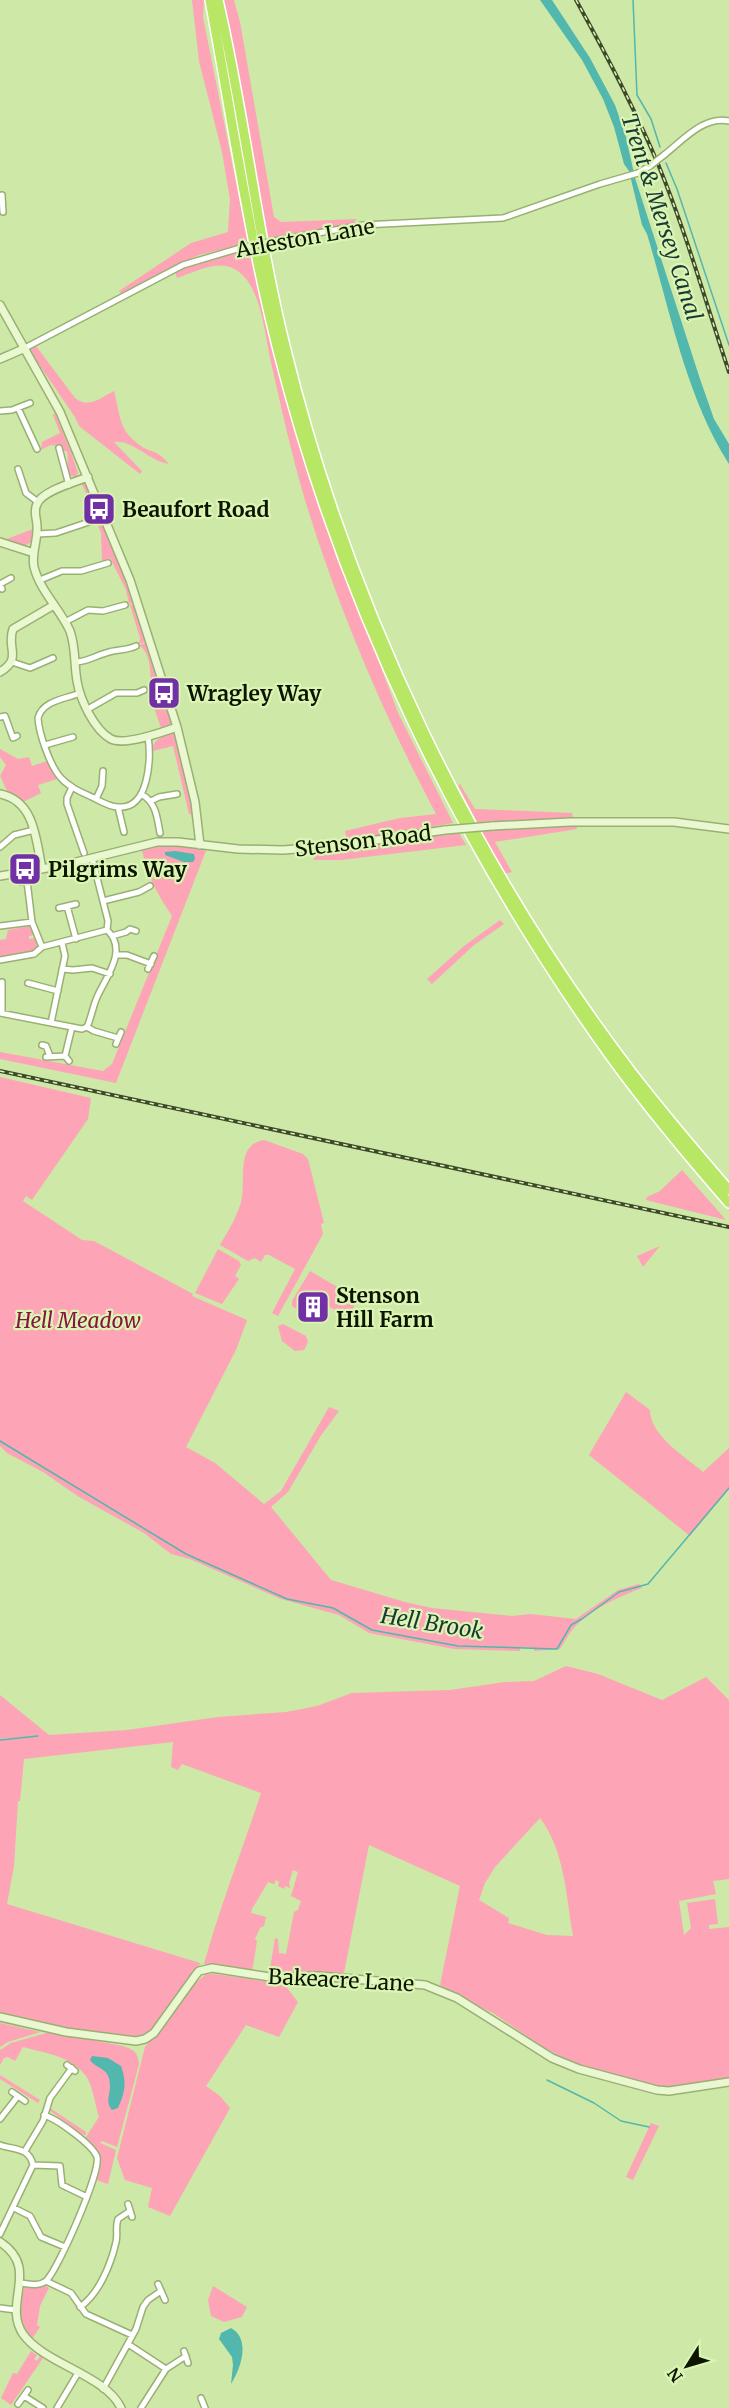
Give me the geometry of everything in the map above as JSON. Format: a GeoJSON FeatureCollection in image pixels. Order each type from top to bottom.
{"type":"FeatureCollection","features":[{"type":"Feature","properties":{"kind":"highway"},"geometry":{"type":"LineString","coordinates":[[210,0],[250,225],[279,354],[319,492],[374,639],[422,745],[470,837],[564,991],[614,1061],[729,1203]]}},
{"type":"Feature","properties":{"kind":"highway"},"geometry":{"type":"LineString","coordinates":[[218,0],[258,224],[286,352],[326,489],[381,633],[441,765],[478,835],[518,902],[573,990],[631,1072],[729,1191]]}},
{"type":"Feature","properties":{"kind":"street","name":"Arleston Lane"},"geometry":{"type":"LineString","coordinates":[[0,359],[183,265],[237,249],[363,225],[494,220],[637,174],[705,124],[721,119],[729,121]]}},
{"type":"Feature","properties":{"kind":"street"},"geometry":{"type":"LineString","coordinates":[[2,195],[3,212]]}},
{"type":"Feature","properties":{"kind":"street"},"geometry":{"type":"LineString","coordinates":[[0,305],[23,349],[56,403],[138,602],[177,727],[195,802],[200,845]]}},
{"type":"Feature","properties":{"kind":"street"},"geometry":{"type":"LineString","coordinates":[[0,411],[30,403]]}},
{"type":"Feature","properties":{"kind":"street"},"geometry":{"type":"LineString","coordinates":[[18,408],[37,444]]}},
{"type":"Feature","properties":{"kind":"street"},"geometry":{"type":"LineString","coordinates":[[58,448],[64,455],[69,484]]}},
{"type":"Feature","properties":{"kind":"street"},"geometry":{"type":"LineString","coordinates":[[21,473],[26,493],[38,502]]}},
{"type":"Feature","properties":{"kind":"street"},"geometry":{"type":"LineString","coordinates":[[88,477],[45,495],[38,502],[35,510],[37,534],[33,564],[65,622],[74,646],[80,693],[98,727],[111,739],[121,741],[177,727]]}},
{"type":"Feature","properties":{"kind":"street"},"geometry":{"type":"LineString","coordinates":[[37,534],[56,533],[92,521]]}},
{"type":"Feature","properties":{"kind":"street"},"geometry":{"type":"LineString","coordinates":[[0,542],[34,553]]}},
{"type":"Feature","properties":{"kind":"street"},"geometry":{"type":"LineString","coordinates":[[40,580],[62,571],[81,571],[108,563]]}},
{"type":"Feature","properties":{"kind":"street"},"geometry":{"type":"LineString","coordinates":[[1,587],[11,578]]}},
{"type":"Feature","properties":{"kind":"street"},"geometry":{"type":"LineString","coordinates":[[0,672],[12,662],[13,629],[54,605]]}},
{"type":"Feature","properties":{"kind":"street"},"geometry":{"type":"LineString","coordinates":[[65,622],[88,610],[103,611],[125,606]]}},
{"type":"Feature","properties":{"kind":"street"},"geometry":{"type":"LineString","coordinates":[[76,662],[91,660],[108,652],[133,649]]}},
{"type":"Feature","properties":{"kind":"street"},"geometry":{"type":"LineString","coordinates":[[12,662],[27,668],[34,667],[49,658]]}},
{"type":"Feature","properties":{"kind":"street"},"geometry":{"type":"LineString","coordinates":[[88,709],[116,693],[137,695],[144,690]]}},
{"type":"Feature","properties":{"kind":"street"},"geometry":{"type":"LineString","coordinates":[[80,693],[51,703],[40,711],[38,722],[57,773],[72,787],[118,807],[130,805],[141,794],[149,762],[148,736]]}},
{"type":"Feature","properties":{"kind":"street"},"geometry":{"type":"LineString","coordinates":[[0,717],[5,716],[13,738],[17,736]]}},
{"type":"Feature","properties":{"kind":"street"},"geometry":{"type":"LineString","coordinates":[[45,745],[67,741],[73,737]]}},
{"type":"Feature","properties":{"kind":"street"},"geometry":{"type":"LineString","coordinates":[[96,799],[103,771]]}},
{"type":"Feature","properties":{"kind":"street"},"geometry":{"type":"LineString","coordinates":[[72,787],[68,794],[67,804],[85,848]]}},
{"type":"Feature","properties":{"kind":"street"},"geometry":{"type":"LineString","coordinates":[[0,794],[23,806],[29,815],[42,869]]}},
{"type":"Feature","properties":{"kind":"street"},"geometry":{"type":"LineString","coordinates":[[141,794],[151,801],[160,833]]}},
{"type":"Feature","properties":{"kind":"street"},"geometry":{"type":"LineString","coordinates":[[151,801],[177,794]]}},
{"type":"Feature","properties":{"kind":"street"},"geometry":{"type":"LineString","coordinates":[[118,807],[124,824],[124,832]]}},
{"type":"Feature","properties":{"kind":"street","name":"Stenson Road"},"geometry":{"type":"LineString","coordinates":[[0,876],[42,869],[157,842],[238,849],[283,850],[445,830],[570,822],[675,822],[729,829]]}},
{"type":"Feature","properties":{"kind":"street"},"geometry":{"type":"LineString","coordinates":[[0,847],[14,835],[34,830]]}},
{"type":"Feature","properties":{"kind":"street"},"geometry":{"type":"LineString","coordinates":[[0,836],[7,841]]}},
{"type":"Feature","properties":{"kind":"street"},"geometry":{"type":"LineString","coordinates":[[87,1027],[116,955],[112,936],[107,930],[108,924],[92,858]]}},
{"type":"Feature","properties":{"kind":"street"},"geometry":{"type":"LineString","coordinates":[[27,881],[32,922],[42,947]]}},
{"type":"Feature","properties":{"kind":"street"},"geometry":{"type":"LineString","coordinates":[[103,902],[140,892],[150,886]]}},
{"type":"Feature","properties":{"kind":"street"},"geometry":{"type":"LineString","coordinates":[[59,908],[76,904]]}},
{"type":"Feature","properties":{"kind":"street"},"geometry":{"type":"LineString","coordinates":[[67,906],[76,939]]}},
{"type":"Feature","properties":{"kind":"street"},"geometry":{"type":"LineString","coordinates":[[0,926],[32,922]]}},
{"type":"Feature","properties":{"kind":"street"},"geometry":{"type":"LineString","coordinates":[[112,936],[126,932],[130,928],[136,931]]}},
{"type":"Feature","properties":{"kind":"street"},"geometry":{"type":"LineString","coordinates":[[0,960],[34,954],[42,947],[107,930]]}},
{"type":"Feature","properties":{"kind":"street"},"geometry":{"type":"LineString","coordinates":[[51,1023],[64,956],[62,943]]}},
{"type":"Feature","properties":{"kind":"street"},"geometry":{"type":"LineString","coordinates":[[116,955],[128,955],[150,967],[154,956]]}},
{"type":"Feature","properties":{"kind":"street"},"geometry":{"type":"LineString","coordinates":[[62,969],[92,968],[110,974]]}},
{"type":"Feature","properties":{"kind":"street"},"geometry":{"type":"LineString","coordinates":[[2,982],[1,1013],[81,1029],[87,1027],[117,1041],[122,1032]]}},
{"type":"Feature","properties":{"kind":"street"},"geometry":{"type":"LineString","coordinates":[[28,982],[58,991]]}},
{"type":"Feature","properties":{"kind":"street"},"geometry":{"type":"LineString","coordinates":[[42,1045],[46,1046],[48,1056],[67,1059],[72,1027]]}},
{"type":"Feature","properties":{"kind":"street","name":"Bakeacre Lane"},"geometry":{"type":"LineString","coordinates":[[0,2017],[66,2032],[136,2041],[145,2039],[154,2033],[195,1976],[205,1969],[212,1968],[276,1978],[318,1976],[405,1982],[441,1989],[552,2058],[608,2078],[643,2088],[669,2091],[729,2082]]}},
{"type":"Feature","properties":{"kind":"street"},"geometry":{"type":"LineString","coordinates":[[25,2151],[40,2128],[50,2098],[72,2068]]}},
{"type":"Feature","properties":{"kind":"street"},"geometry":{"type":"LineString","coordinates":[[12,2092],[25,2101]]}},
{"type":"Feature","properties":{"kind":"street"},"geometry":{"type":"LineString","coordinates":[[0,2119],[18,2096]]}},
{"type":"Feature","properties":{"kind":"street"},"geometry":{"type":"LineString","coordinates":[[20,2283],[37,2284],[46,2280],[65,2247],[87,2197],[98,2164],[95,2152],[83,2140],[44,2115]]}},
{"type":"Feature","properties":{"kind":"street"},"geometry":{"type":"LineString","coordinates":[[0,2145],[25,2151],[32,2159],[33,2165],[0,2234]]}},
{"type":"Feature","properties":{"kind":"street"},"geometry":{"type":"LineString","coordinates":[[33,2165],[60,2166],[62,2185],[87,2197]]}},
{"type":"Feature","properties":{"kind":"street"},"geometry":{"type":"LineString","coordinates":[[80,2307],[93,2295],[110,2260],[117,2241],[118,2219],[131,2214],[128,2204]]}},
{"type":"Feature","properties":{"kind":"street"},"geometry":{"type":"LineString","coordinates":[[14,2208],[30,2216],[42,2237],[65,2247]]}},
{"type":"Feature","properties":{"kind":"street"},"geometry":{"type":"LineString","coordinates":[[0,2242],[9,2249],[18,2262],[20,2283],[16,2310],[19,2326],[28,2340],[111,2394],[121,2408]]}},
{"type":"Feature","properties":{"kind":"street"},"geometry":{"type":"LineString","coordinates":[[46,2280],[71,2293],[89,2316],[132,2335]]}},
{"type":"Feature","properties":{"kind":"street"},"geometry":{"type":"LineString","coordinates":[[158,2284],[165,2300]]}},
{"type":"Feature","properties":{"kind":"street"},"geometry":{"type":"LineString","coordinates":[[103,2389],[128,2344],[143,2307],[148,2300],[161,2292]]}},
{"type":"Feature","properties":{"kind":"street"},"geometry":{"type":"LineString","coordinates":[[0,2308],[16,2310]]}},
{"type":"Feature","properties":{"kind":"street"},"geometry":{"type":"LineString","coordinates":[[128,2344],[166,2369]]}},
{"type":"Feature","properties":{"kind":"street"},"geometry":{"type":"LineString","coordinates":[[141,2408],[166,2369],[186,2356]]}},
{"type":"Feature","properties":{"kind":"street"},"geometry":{"type":"LineString","coordinates":[[57,2408],[78,2373]]}},
{"type":"Feature","properties":{"kind":"street"},"geometry":{"type":"LineString","coordinates":[[18,2404],[28,2390]]}},
{"type":"Feature","properties":{"kind":"street"},"geometry":{"type":"LineString","coordinates":[[24,2396],[43,2408]]}},
{"type":"Feature","properties":{"kind":"street"},"geometry":{"type":"LineString","coordinates":[[201,2398],[204,2408]]}},
{"type":"Feature","properties":{"kind":"green space"},"geometry":{"type":"Polygon","coordinates":[[[192,0],[204,0],[203,17],[248,243],[199,255],[122,294],[119,291],[191,243],[228,232],[230,199],[222,152],[199,61],[192,0]]]}},
{"type":"Feature","properties":{"kind":"green space"},"geometry":{"type":"Polygon","coordinates":[[[222,0],[234,0],[240,22],[274,217],[281,222],[357,219],[353,224],[266,240],[238,85],[238,67],[222,0]]]}},
{"type":"Feature","properties":{"kind":"green space"},"geometry":{"type":"Polygon","coordinates":[[[247,251],[248,256],[253,259],[309,477],[399,715],[453,823],[347,841],[345,831],[400,818],[436,814],[380,699],[332,581],[300,482],[262,318],[252,288],[239,272],[231,267],[214,266],[177,278],[175,271],[200,260],[247,251]]]}},
{"type":"Feature","properties":{"kind":"green space"},"geometry":{"type":"Polygon","coordinates":[[[36,346],[75,398],[80,401],[85,403],[94,401],[114,391],[125,430],[136,442],[155,452],[169,464],[154,459],[127,444],[114,442],[142,471],[140,474],[79,426],[29,350],[36,346]]]}},
{"type":"Feature","properties":{"kind":"green space"},"geometry":{"type":"Polygon","coordinates":[[[55,413],[78,473],[76,477],[69,475],[67,451],[64,451],[61,446],[51,445],[41,450],[42,442],[60,433],[53,415],[55,413]]]}},
{"type":"Feature","properties":{"kind":"green space"},"geometry":{"type":"Polygon","coordinates":[[[81,482],[89,485],[135,602],[129,604],[126,590],[110,558],[102,561],[101,533],[96,515],[81,482]]]}},
{"type":"Feature","properties":{"kind":"green space"},"geometry":{"type":"Polygon","coordinates":[[[33,529],[31,542],[23,547],[4,540],[33,529]]]}},
{"type":"Feature","properties":{"kind":"green space"},"geometry":{"type":"Polygon","coordinates":[[[135,603],[148,641],[139,644],[140,638],[130,605],[135,603]]]}},
{"type":"Feature","properties":{"kind":"green space"},"geometry":{"type":"Polygon","coordinates":[[[148,642],[161,684],[146,689],[151,683],[149,662],[146,653],[139,645],[148,642]]]}},
{"type":"Feature","properties":{"kind":"green space"},"geometry":{"type":"Polygon","coordinates":[[[162,685],[172,720],[171,724],[161,728],[148,690],[162,685]]]}},
{"type":"Feature","properties":{"kind":"green space"},"geometry":{"type":"Polygon","coordinates":[[[172,733],[177,736],[198,832],[195,832],[191,814],[189,814],[173,746],[153,751],[156,741],[172,733]]]}},
{"type":"Feature","properties":{"kind":"green space"},"geometry":{"type":"Polygon","coordinates":[[[0,749],[18,759],[29,757],[32,766],[47,761],[57,779],[38,785],[41,793],[23,802],[8,793],[0,776],[6,765],[0,757],[0,749]]]}},
{"type":"Feature","properties":{"kind":"green space"},"geometry":{"type":"Polygon","coordinates":[[[460,784],[475,809],[572,813],[573,818],[477,822],[458,785],[460,784]]]}},
{"type":"Feature","properties":{"kind":"green space"},"geometry":{"type":"Polygon","coordinates":[[[576,824],[577,829],[495,842],[512,872],[504,874],[480,830],[576,824]]]}},
{"type":"Feature","properties":{"kind":"green space"},"geometry":{"type":"Polygon","coordinates":[[[459,833],[466,845],[341,860],[313,860],[319,851],[459,833]]]}},
{"type":"Feature","properties":{"kind":"green space"},"geometry":{"type":"Polygon","coordinates":[[[162,845],[207,848],[116,1083],[0,1059],[0,1052],[103,1071],[112,1064],[172,916],[153,884],[142,850],[162,845]]]}},
{"type":"Feature","properties":{"kind":"green space"},"geometry":{"type":"Polygon","coordinates":[[[500,920],[504,924],[474,945],[432,984],[427,979],[464,946],[500,920]]]}},
{"type":"Feature","properties":{"kind":"green space"},"geometry":{"type":"Polygon","coordinates":[[[30,926],[34,935],[29,936],[29,939],[35,938],[38,951],[0,958],[0,940],[6,939],[8,930],[30,926]]]}},
{"type":"Feature","properties":{"kind":"green space","name":"Hell Meadow"},"geometry":{"type":"Polygon","coordinates":[[[0,1077],[91,1098],[88,1119],[32,1200],[26,1196],[23,1201],[82,1240],[94,1241],[193,1294],[192,1296],[247,1320],[236,1350],[186,1447],[215,1463],[264,1504],[281,1491],[329,1407],[339,1411],[320,1437],[288,1492],[271,1507],[331,1580],[432,1608],[512,1616],[530,1614],[576,1619],[618,1590],[639,1584],[642,1588],[595,1610],[579,1622],[560,1649],[534,1651],[534,1648],[520,1647],[520,1651],[454,1649],[369,1633],[339,1615],[281,1599],[190,1559],[171,1554],[144,1533],[7,1453],[0,1446],[0,1077]]]}},
{"type":"Feature","properties":{"kind":"green space"},"geometry":{"type":"Polygon","coordinates":[[[264,1140],[303,1154],[308,1159],[324,1223],[321,1224],[323,1234],[278,1316],[272,1313],[295,1269],[269,1255],[265,1255],[261,1262],[255,1258],[248,1261],[220,1245],[235,1219],[241,1202],[245,1156],[255,1143],[264,1140]]]}},
{"type":"Feature","properties":{"kind":"green space"},"geometry":{"type":"Polygon","coordinates":[[[682,1170],[726,1220],[646,1200],[647,1197],[660,1191],[682,1170]]]}},
{"type":"Feature","properties":{"kind":"green space"},"geometry":{"type":"Polygon","coordinates":[[[660,1246],[643,1267],[637,1256],[660,1246]]]}},
{"type":"Feature","properties":{"kind":"green space"},"geometry":{"type":"Polygon","coordinates":[[[218,1249],[239,1261],[241,1265],[235,1276],[239,1279],[222,1304],[195,1293],[218,1249]]]}},
{"type":"Feature","properties":{"kind":"green space"},"geometry":{"type":"Polygon","coordinates":[[[310,1271],[358,1299],[348,1317],[309,1296],[300,1311],[292,1306],[292,1301],[310,1271]]]}},
{"type":"Feature","properties":{"kind":"green space"},"geometry":{"type":"Polygon","coordinates":[[[283,1324],[306,1336],[308,1342],[304,1350],[295,1351],[282,1341],[278,1326],[283,1324]]]}},
{"type":"Feature","properties":{"kind":"green space"},"geometry":{"type":"Polygon","coordinates":[[[626,1392],[650,1410],[656,1429],[662,1437],[703,1472],[729,1448],[729,1489],[690,1536],[589,1455],[626,1392]]]}},
{"type":"Feature","properties":{"kind":"green space"},"geometry":{"type":"Polygon","coordinates":[[[566,1666],[598,1674],[662,1700],[706,1677],[729,1700],[729,1879],[713,1881],[716,1894],[679,1901],[684,1935],[691,1928],[687,1903],[715,1899],[718,1924],[709,1925],[709,1929],[729,1927],[729,2078],[668,2088],[646,2085],[571,2062],[541,2046],[493,2013],[440,1985],[460,1886],[369,1845],[344,1973],[269,1975],[275,1938],[278,1939],[279,1953],[286,1954],[294,1912],[298,1910],[301,1901],[291,1896],[298,1872],[293,1870],[289,1883],[290,1888],[285,1886],[284,1889],[278,1886],[279,1882],[276,1880],[274,1884],[268,1882],[252,1909],[251,1913],[266,1917],[264,1926],[260,1928],[255,1939],[257,1941],[252,1972],[204,1964],[261,1793],[182,1764],[178,1770],[171,1767],[173,1742],[24,1759],[20,1801],[18,1801],[14,1866],[7,1904],[200,1963],[195,1976],[149,2037],[124,2040],[0,2016],[0,1740],[37,1736],[0,1739],[0,1695],[49,1735],[127,1730],[218,1717],[286,1712],[317,1706],[352,1693],[450,1690],[505,1682],[534,1681],[566,1666]],[[540,1818],[495,1867],[485,1883],[479,1900],[509,1918],[508,1923],[547,1935],[573,1936],[560,1859],[540,1818]]]}},
{"type":"Feature","properties":{"kind":"green space"},"geometry":{"type":"Polygon","coordinates":[[[207,1973],[284,1984],[298,2002],[279,2037],[246,2025],[206,2086],[220,2096],[230,2108],[170,2216],[148,2207],[152,2188],[125,2180],[117,2158],[145,2047],[192,1986],[207,1973]]]}},
{"type":"Feature","properties":{"kind":"green space"},"geometry":{"type":"Polygon","coordinates":[[[0,2023],[40,2032],[8,2042],[0,2047],[0,2023]]]}},
{"type":"Feature","properties":{"kind":"green space"},"geometry":{"type":"Polygon","coordinates":[[[50,2032],[123,2046],[133,2050],[138,2057],[139,2064],[117,2147],[102,2141],[100,2143],[116,2150],[108,2184],[96,2180],[99,2157],[84,2140],[99,2117],[90,2085],[80,2069],[57,2056],[23,2047],[15,2061],[8,2057],[4,2058],[0,2065],[0,2050],[11,2043],[50,2032]]]}},
{"type":"Feature","properties":{"kind":"green space"},"geometry":{"type":"Polygon","coordinates":[[[0,2075],[40,2100],[38,2103],[0,2079],[0,2075]]]}},
{"type":"Feature","properties":{"kind":"green space"},"geometry":{"type":"Polygon","coordinates":[[[50,2108],[86,2132],[86,2135],[49,2110],[50,2108]]]}},
{"type":"Feature","properties":{"kind":"green space"},"geometry":{"type":"Polygon","coordinates":[[[651,2123],[659,2126],[633,2180],[626,2177],[651,2123]]]}},
{"type":"Feature","properties":{"kind":"green space"},"geometry":{"type":"Polygon","coordinates":[[[46,2286],[49,2288],[40,2306],[37,2325],[40,2327],[32,2339],[21,2322],[24,2287],[46,2286]]]}},
{"type":"Feature","properties":{"kind":"green space"},"geometry":{"type":"Polygon","coordinates":[[[213,2286],[247,2307],[242,2317],[224,2322],[211,2316],[208,2300],[213,2286]]]}},
{"type":"Feature","properties":{"kind":"green space"},"geometry":{"type":"Polygon","coordinates":[[[31,2351],[37,2355],[34,2359],[37,2361],[40,2356],[43,2358],[11,2405],[1,2398],[13,2373],[17,2374],[31,2351]]]}},
{"type":"Feature","properties":{"kind":"water"},"geometry":{"type":"Polygon","coordinates":[[[540,0],[552,0],[590,58],[615,105],[626,137],[635,178],[700,379],[714,419],[729,444],[729,464],[714,438],[690,382],[647,234],[642,225],[629,171],[624,164],[614,127],[603,99],[582,60],[540,0]]]}},
{"type":"Feature","properties":{"kind":"water"},"geometry":{"type":"Polygon","coordinates":[[[165,852],[194,854],[195,859],[193,862],[184,862],[165,855],[165,852]]]}},
{"type":"Feature","properties":{"kind":"water"},"geometry":{"type":"Polygon","coordinates":[[[92,2056],[108,2058],[121,2066],[124,2087],[118,2108],[112,2110],[110,2107],[108,2075],[90,2060],[92,2056]]]}},
{"type":"Feature","properties":{"kind":"water"},"geometry":{"type":"Polygon","coordinates":[[[231,2328],[241,2339],[242,2354],[241,2362],[231,2384],[232,2357],[219,2339],[221,2333],[231,2328]]]}},
{"type":"Feature","properties":{"kind":"waterway","name":"Trent & Mersey Canal"},"geometry":{"type":"LineString","coordinates":[[633,0],[637,95],[651,119],[660,147]]}},
{"type":"Feature","properties":{"kind":"waterway","name":"Trent & Mersey Canal"},"geometry":{"type":"LineString","coordinates":[[666,163],[677,189],[729,345]]}},
{"type":"Feature","properties":{"kind":"waterway","name":"Hell Brook"},"geometry":{"type":"LineString","coordinates":[[0,1441],[186,1554],[287,1599],[333,1608],[372,1630],[458,1646],[557,1649],[571,1625],[619,1592],[648,1584],[729,1488]]}},
{"type":"Feature","properties":{"kind":"waterway"},"geometry":{"type":"LineString","coordinates":[[0,1740],[38,1736]]}},
{"type":"Feature","properties":{"kind":"waterway"},"geometry":{"type":"LineString","coordinates":[[547,2080],[594,2103],[621,2121],[649,2127]]}},
{"type":"Feature","properties":{"kind":"railway"},"geometry":{"type":"LineString","coordinates":[[576,0],[619,81],[658,164],[687,242],[729,372]]}},
{"type":"Feature","properties":{"kind":"railway"},"geometry":{"type":"LineString","coordinates":[[0,1071],[729,1227]]}},
{"type":"Feature","properties":{"kind":"place","name":"Beaufort Road"},"geometry":{"type":"Point","coordinates":[99,509]}},
{"type":"Feature","properties":{"kind":"place","name":"Wragley Way"},"geometry":{"type":"Point","coordinates":[164,693]}},
{"type":"Feature","properties":{"kind":"place","name":"Pilgrims Way"},"geometry":{"type":"Point","coordinates":[25,869]}},
{"type":"Feature","properties":{"kind":"place","name":"Stenson Hill Farm"},"geometry":{"type":"Point","coordinates":[313,1307]}}]}
